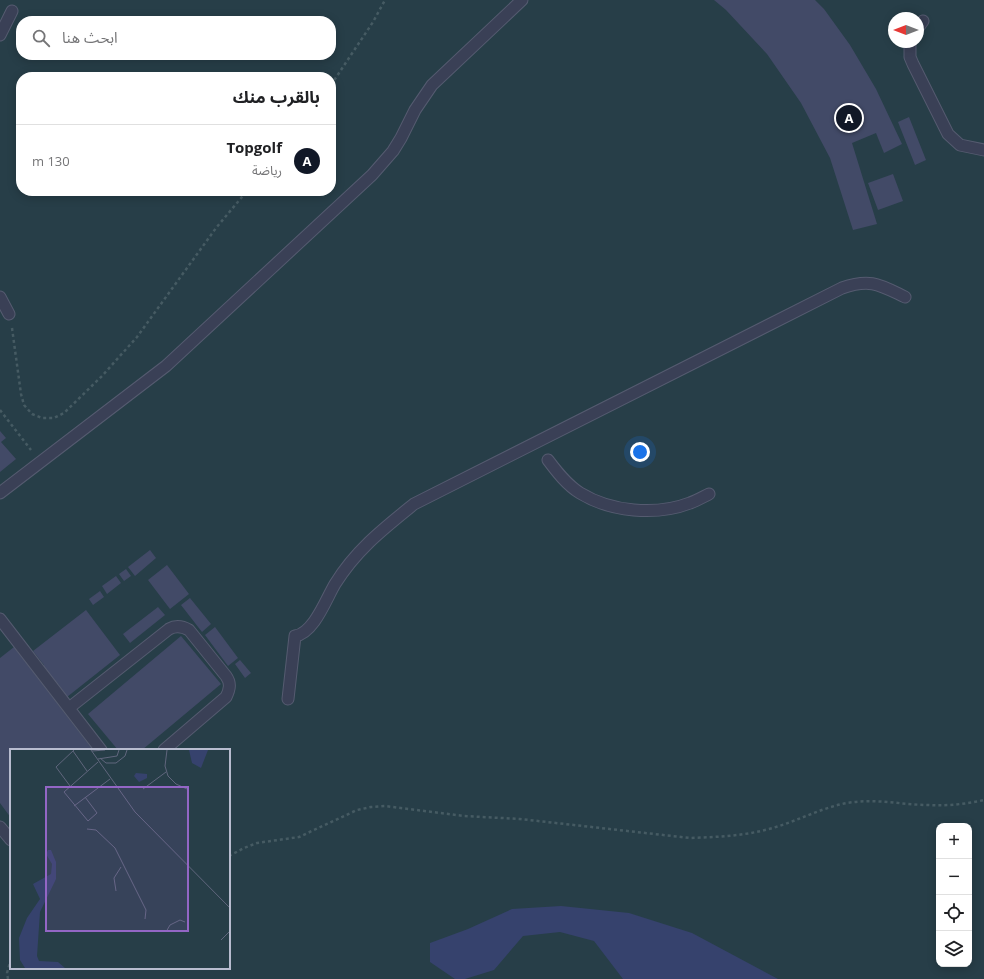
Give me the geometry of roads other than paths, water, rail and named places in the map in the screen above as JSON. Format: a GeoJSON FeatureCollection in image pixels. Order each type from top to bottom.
{"type":"FeatureCollection","features":[{"type":"Feature","properties":{"kind":"lane"},"geometry":{"type":"LineString","coordinates":[[0,493],[166,366],[372,175],[393,151],[415,110],[432,85],[522,0]]}},
{"type":"Feature","properties":{"kind":"lane"},"geometry":{"type":"LineString","coordinates":[[0,35],[12,11]]}},
{"type":"Feature","properties":{"kind":"lane"},"geometry":{"type":"LineString","coordinates":[[910,48],[910,57],[913,64],[948,134],[960,145],[984,150]]}},
{"type":"Feature","properties":{"kind":"lane"},"geometry":{"type":"LineString","coordinates":[[288,699],[295,636],[301,634],[314,622],[344,570],[363,547],[414,504],[842,288],[864,283],[878,284],[905,297]]}},
{"type":"Feature","properties":{"kind":"lane"},"geometry":{"type":"LineString","coordinates":[[0,297],[8,314]]}},
{"type":"Feature","properties":{"kind":"lane"},"geometry":{"type":"LineString","coordinates":[[548,460],[563,479],[579,493],[599,502],[621,508],[644,510],[667,509],[689,504],[709,494]]}},
{"type":"Feature","properties":{"kind":"lane"},"geometry":{"type":"LineString","coordinates":[[0,619],[100,749]]}},
{"type":"Feature","properties":{"kind":"lane"},"geometry":{"type":"LineString","coordinates":[[69,708],[169,629],[174,626],[184,627],[189,630],[226,676],[230,686],[226,697],[165,749]]}},
{"type":"Feature","properties":{"kind":"lane"},"geometry":{"type":"LineString","coordinates":[[0,827],[10,839]]}},
{"type":"Feature","properties":{"kind":"water"},"geometry":{"type":"Polygon","coordinates":[[[561,906],[629,913],[692,933],[778,979],[623,979],[594,941],[560,932],[523,936],[494,970],[465,979],[455,979],[430,962],[430,943],[468,929],[512,909],[561,906]]]}},
{"type":"Feature","properties":{"kind":"place","name":"Topgolf"},"geometry":{"type":"Point","coordinates":[849,118]}}]}
